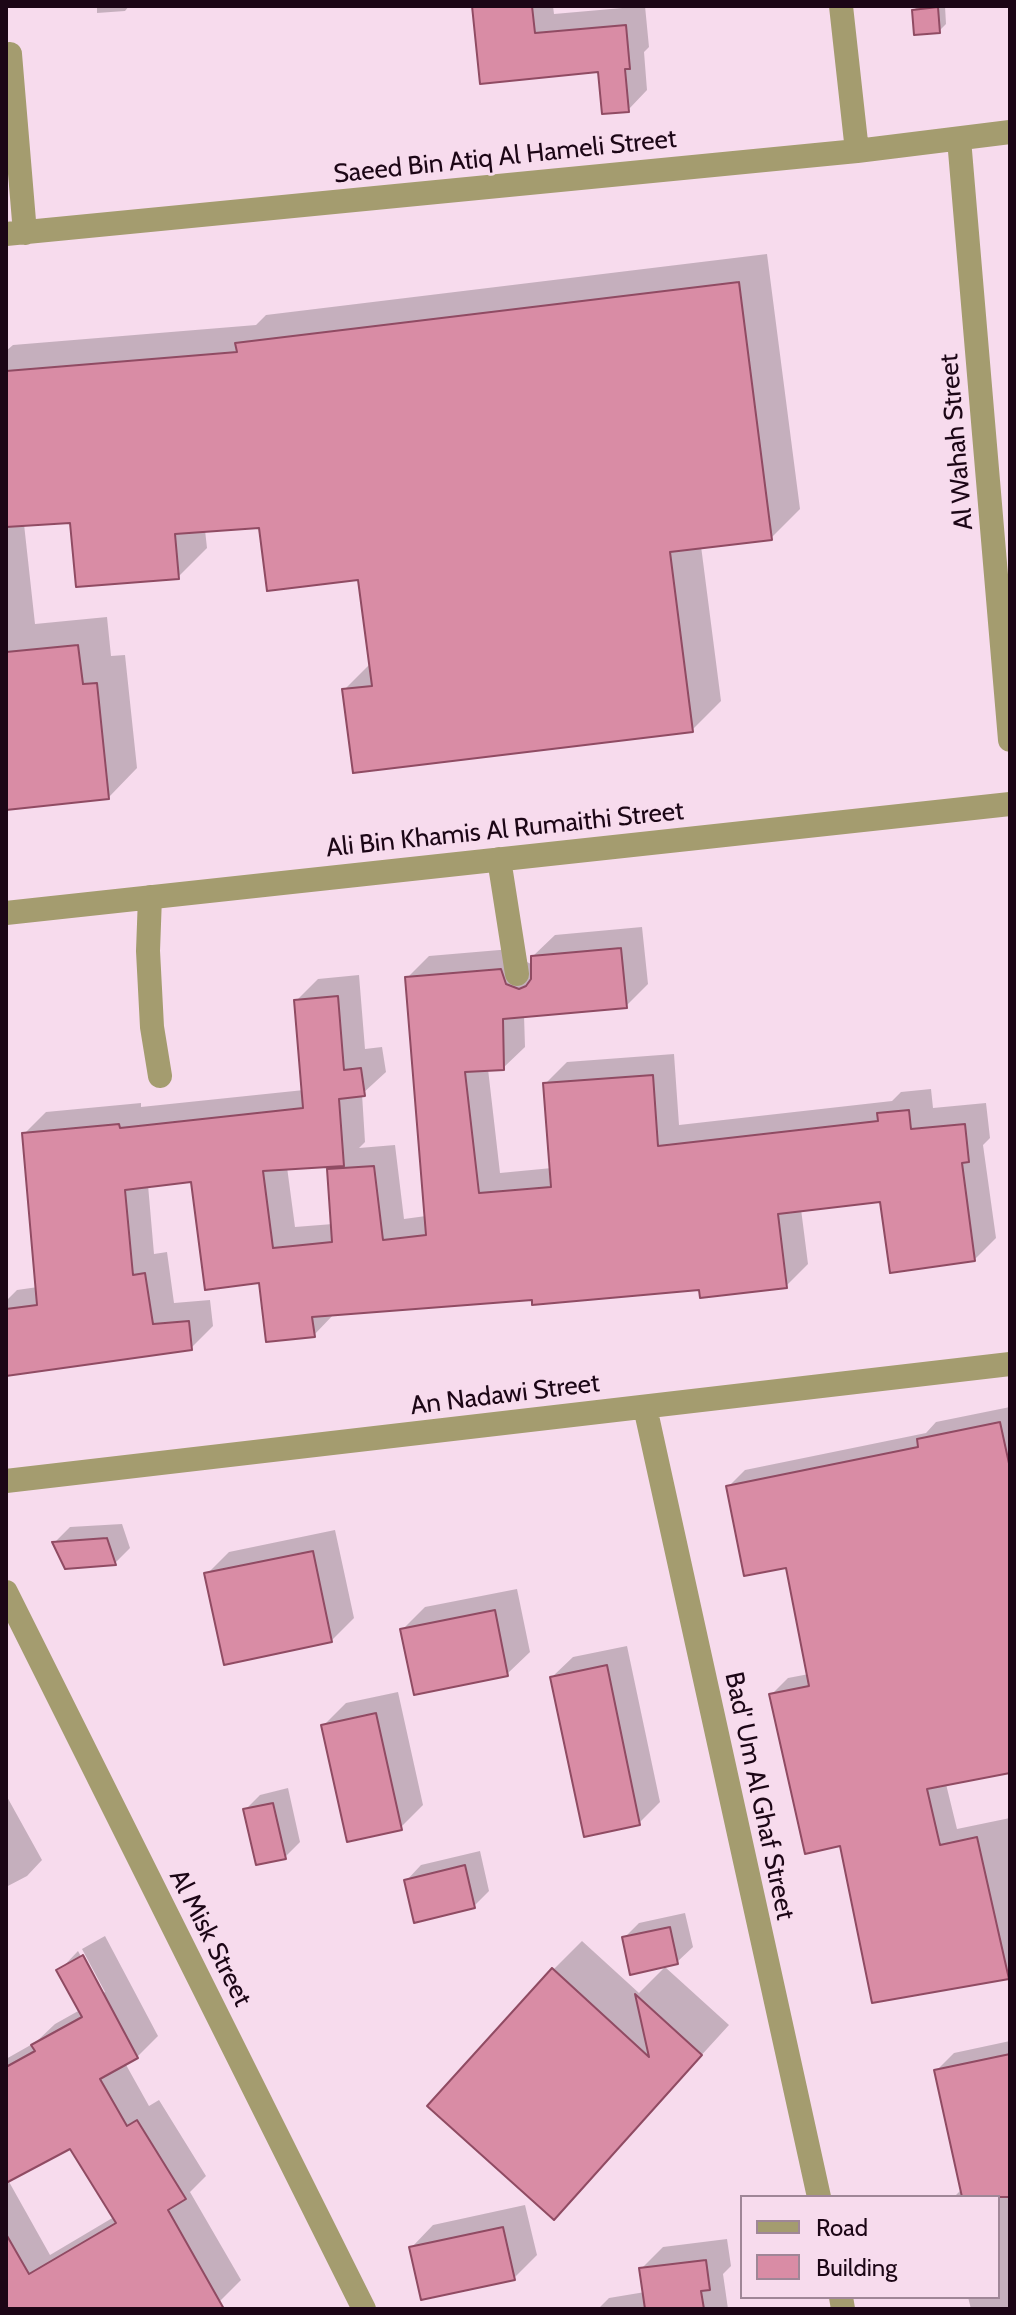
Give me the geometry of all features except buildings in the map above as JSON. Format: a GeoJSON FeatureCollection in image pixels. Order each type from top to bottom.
{"type":"FeatureCollection","features":[{"type":"Feature","properties":{"kind":"street"},"geometry":{"type":"LineString","coordinates":[[841,6],[857,151]]}},
{"type":"Feature","properties":{"kind":"street"},"geometry":{"type":"LineString","coordinates":[[10,54],[15,234]]}},
{"type":"Feature","properties":{"kind":"street","name":"Saeed Bin Atiq Al Hameli Street"},"geometry":{"type":"LineString","coordinates":[[15,234],[857,151],[1010,132]]}},
{"type":"Feature","properties":{"kind":"street","name":"Al Wahah Street"},"geometry":{"type":"LineString","coordinates":[[959,139],[1010,740]]}},
{"type":"Feature","properties":{"kind":"street","name":"Ali Bin Khamis Al Rumaithi Street"},"geometry":{"type":"LineString","coordinates":[[6,913],[1010,804]]}},
{"type":"Feature","properties":{"kind":"street"},"geometry":{"type":"LineString","coordinates":[[499,859],[517,974]]}},
{"type":"Feature","properties":{"kind":"street"},"geometry":{"type":"LineString","coordinates":[[150,897],[148,951],[152,1027],[160,1076]]}},
{"type":"Feature","properties":{"kind":"street","name":"An Nadawi Street"},"geometry":{"type":"LineString","coordinates":[[6,1481],[1010,1364]]}},
{"type":"Feature","properties":{"kind":"street","name":"Bad' Um Al Ghaf Street"},"geometry":{"type":"LineString","coordinates":[[645,1407],[819,2195]]}},
{"type":"Feature","properties":{"kind":"street","name":"Al Misk Street"},"geometry":{"type":"LineString","coordinates":[[6,1592],[364,2309]]}}]}
